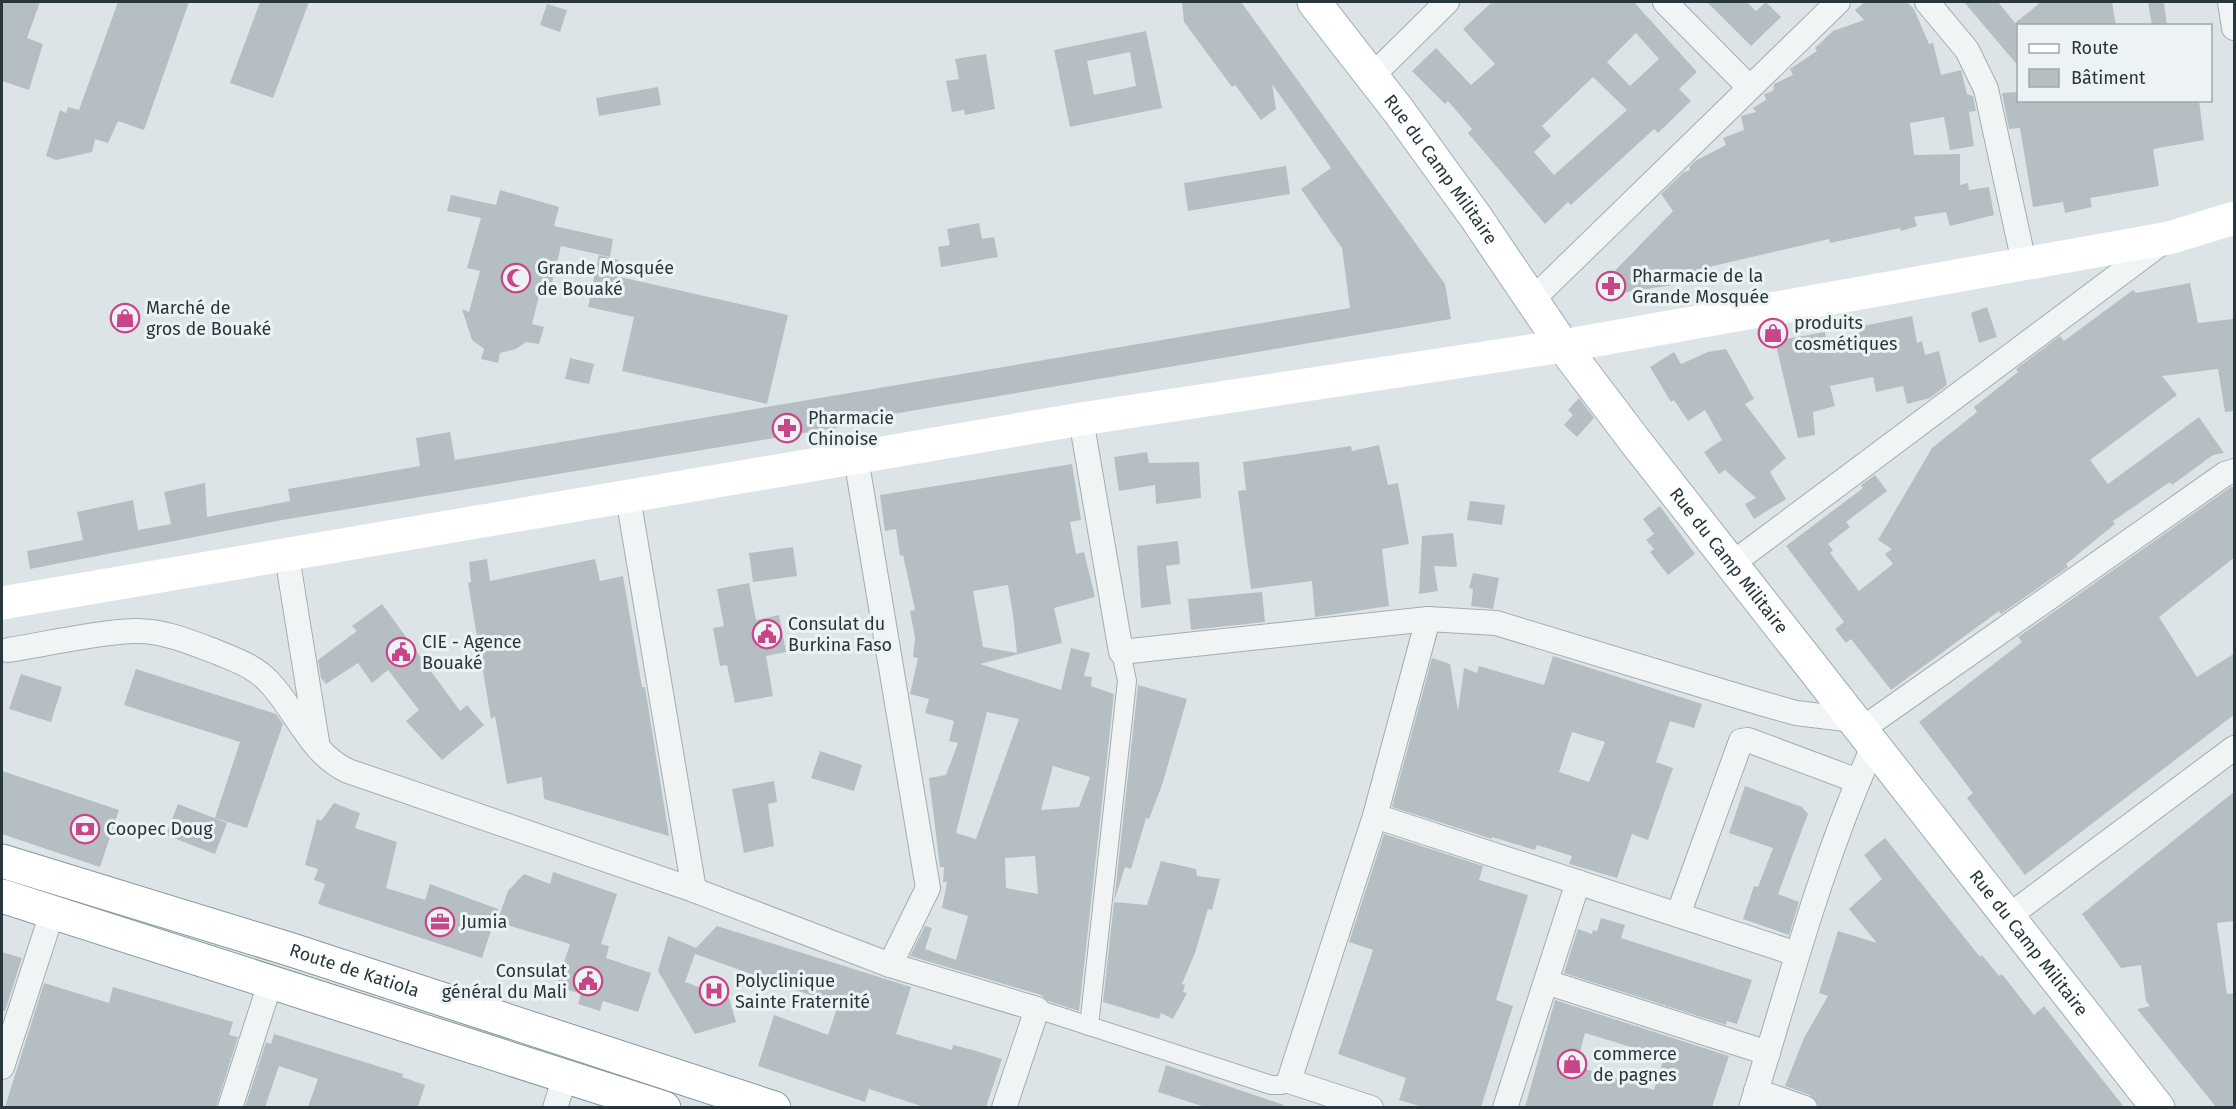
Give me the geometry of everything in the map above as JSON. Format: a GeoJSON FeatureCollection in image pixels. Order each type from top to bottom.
{"type":"FeatureCollection","features":[{"type":"Feature","properties":{"kind":"main road","name":"Rue du Camp Militaire"},"geometry":{"type":"LineString","coordinates":[[1314,2],[1372,76],[1563,346],[2158,1107]]}},
{"type":"Feature","properties":{"kind":"main road"},"geometry":{"type":"LineString","coordinates":[[2,603],[1081,418],[1563,346],[2169,238],[2235,218]]}},
{"type":"Feature","properties":{"kind":"main road","name":"Route de Katiola"},"geometry":{"type":"LineString","coordinates":[[2,861],[292,950],[774,1107]]}},
{"type":"Feature","properties":{"kind":"main road","name":"Route de Katiola"},"geometry":{"type":"LineString","coordinates":[[2,896],[270,983],[560,1092],[664,1107]]}},
{"type":"Feature","properties":{"kind":"street"},"geometry":{"type":"LineString","coordinates":[[1372,76],[1447,2]]}},
{"type":"Feature","properties":{"kind":"street"},"geometry":{"type":"LineString","coordinates":[[1665,2],[1749,87]]}},
{"type":"Feature","properties":{"kind":"street"},"geometry":{"type":"LineString","coordinates":[[1532,300],[1838,2]]}},
{"type":"Feature","properties":{"kind":"street"},"geometry":{"type":"LineString","coordinates":[[1927,2],[1967,50],[1986,89],[2024,263]]}},
{"type":"Feature","properties":{"kind":"street"},"geometry":{"type":"LineString","coordinates":[[2230,2],[2235,28]]}},
{"type":"Feature","properties":{"kind":"street"},"geometry":{"type":"LineString","coordinates":[[1733,563],[2169,238]]}},
{"type":"Feature","properties":{"kind":"street"},"geometry":{"type":"LineString","coordinates":[[1081,418],[1127,681],[1089,1026]]}},
{"type":"Feature","properties":{"kind":"street"},"geometry":{"type":"LineString","coordinates":[[856,458],[928,888],[890,964]]}},
{"type":"Feature","properties":{"kind":"street"},"geometry":{"type":"LineString","coordinates":[[1805,1107],[1754,1099],[1797,954],[1858,781],[1864,732],[2225,474],[2235,471]]}},
{"type":"Feature","properties":{"kind":"street"},"geometry":{"type":"LineString","coordinates":[[628,497],[694,890]]}},
{"type":"Feature","properties":{"kind":"street"},"geometry":{"type":"LineString","coordinates":[[287,555],[318,747]]}},
{"type":"Feature","properties":{"kind":"street"},"geometry":{"type":"LineString","coordinates":[[1121,652],[1428,618],[1496,623],[1864,732]]}},
{"type":"Feature","properties":{"kind":"street"},"geometry":{"type":"LineString","coordinates":[[1289,1081],[1375,816],[1428,618]]}},
{"type":"Feature","properties":{"kind":"street"},"geometry":{"type":"LineString","coordinates":[[8,650],[135,631],[157,633],[193,643],[246,664],[259,673],[271,683],[318,747],[337,766],[348,771],[694,890],[890,964],[1271,1085],[1281,1085],[1289,1081],[1371,1107]]}},
{"type":"Feature","properties":{"kind":"street"},"geometry":{"type":"LineString","coordinates":[[1678,915],[1741,741],[1748,740],[1858,781]]}},
{"type":"Feature","properties":{"kind":"street"},"geometry":{"type":"LineString","coordinates":[[2009,916],[2235,748]]}},
{"type":"Feature","properties":{"kind":"street"},"geometry":{"type":"LineString","coordinates":[[1375,816],[1797,954]]}},
{"type":"Feature","properties":{"kind":"street"},"geometry":{"type":"LineString","coordinates":[[1504,1107],[1578,882]]}},
{"type":"Feature","properties":{"kind":"street"},"geometry":{"type":"LineString","coordinates":[[2,1066],[52,913]]}},
{"type":"Feature","properties":{"kind":"street"},"geometry":{"type":"LineString","coordinates":[[1546,982],[1768,1053]]}},
{"type":"Feature","properties":{"kind":"street"},"geometry":{"type":"LineString","coordinates":[[230,1107],[270,983]]}},
{"type":"Feature","properties":{"kind":"street"},"geometry":{"type":"LineString","coordinates":[[1004,1107],[1037,1009]]}},
{"type":"Feature","properties":{"kind":"building"},"geometry":{"type":"Polygon","coordinates":[[[2,2],[40,2],[27,38],[43,44],[29,90],[2,81],[2,2]]]}},
{"type":"Feature","properties":{"kind":"building"},"geometry":{"type":"Polygon","coordinates":[[[118,2],[189,2],[144,130],[118,121],[108,143],[95,139],[92,152],[56,160],[46,156],[60,110],[66,113],[68,107],[79,110],[118,2]]]}},
{"type":"Feature","properties":{"kind":"building"},"geometry":{"type":"Polygon","coordinates":[[[260,2],[309,2],[273,98],[230,83],[260,2]]]}},
{"type":"Feature","properties":{"kind":"building"},"geometry":{"type":"Polygon","coordinates":[[[1182,2],[1241,2],[1445,284],[1451,319],[840,423],[840,427],[282,520],[30,569],[27,551],[83,540],[77,512],[133,500],[138,530],[171,524],[164,492],[205,483],[207,517],[290,501],[288,489],[420,466],[416,438],[450,432],[455,460],[1350,308],[1342,248],[1301,189],[1331,168],[1272,84],[1276,109],[1261,120],[1235,85],[1232,87],[1184,22],[1182,2]]]}},
{"type":"Feature","properties":{"kind":"building"},"geometry":{"type":"Polygon","coordinates":[[[1492,2],[1634,2],[1697,72],[1679,89],[1691,101],[1658,133],[1654,129],[1571,205],[1568,202],[1545,224],[1468,133],[1472,129],[1448,101],[1445,104],[1412,71],[1436,48],[1471,85],[1495,64],[1463,29],[1492,2]],[[1636,33],[1607,62],[1630,86],[1659,59],[1636,33]],[[1593,77],[1542,126],[1551,136],[1534,152],[1554,175],[1627,110],[1593,77]]]}},
{"type":"Feature","properties":{"kind":"building"},"geometry":{"type":"Polygon","coordinates":[[[1707,2],[1747,2],[1756,11],[1766,2],[1781,17],[1751,46],[1707,2]]]}},
{"type":"Feature","properties":{"kind":"building"},"geometry":{"type":"Polygon","coordinates":[[[1865,2],[1907,2],[1914,9],[1929,44],[1933,43],[1941,75],[1961,70],[1967,94],[1973,96],[1976,111],[1969,112],[1974,146],[1950,150],[1944,117],[1910,123],[1914,155],[1960,154],[1960,185],[1968,183],[1969,190],[1989,187],[1994,215],[1950,226],[1946,212],[1914,217],[1917,226],[1901,231],[1900,228],[1830,243],[1829,239],[1696,270],[1698,281],[1608,295],[1603,283],[1673,211],[1661,194],[1684,172],[1690,170],[1689,167],[1695,161],[1726,145],[1723,138],[1744,130],[1741,116],[1756,112],[1753,108],[1766,100],[1764,94],[1773,91],[1774,84],[1793,75],[1790,69],[1817,51],[1815,48],[1833,31],[1864,20],[1855,10],[1865,2]]]}},
{"type":"Feature","properties":{"kind":"building"},"geometry":{"type":"Polygon","coordinates":[[[1964,2],[1998,2],[2015,23],[2041,2],[2112,2],[2116,24],[2017,24],[2017,65],[1964,2]]]}},
{"type":"Feature","properties":{"kind":"building"},"geometry":{"type":"Polygon","coordinates":[[[2148,2],[2164,2],[2167,24],[2152,24],[2148,2]]]}},
{"type":"Feature","properties":{"kind":"building"},"geometry":{"type":"Polygon","coordinates":[[[547,4],[567,10],[560,32],[540,25],[547,4]]]}},
{"type":"Feature","properties":{"kind":"building"},"geometry":{"type":"Polygon","coordinates":[[[1146,31],[1162,108],[1070,127],[1054,50],[1146,31]],[[1130,52],[1087,61],[1094,95],[1136,86],[1130,52]]]}},
{"type":"Feature","properties":{"kind":"building"},"geometry":{"type":"Polygon","coordinates":[[[986,54],[995,109],[965,115],[964,110],[952,112],[946,81],[959,79],[955,59],[986,54]]]}},
{"type":"Feature","properties":{"kind":"building"},"geometry":{"type":"Polygon","coordinates":[[[658,87],[661,105],[599,116],[596,98],[658,87]]]}},
{"type":"Feature","properties":{"kind":"building"},"geometry":{"type":"Polygon","coordinates":[[[2017,92],[2017,102],[2199,102],[2204,140],[2153,149],[2159,186],[2090,198],[2092,207],[2065,213],[2063,202],[2033,207],[2020,128],[2009,129],[2002,93],[2017,92]]]}},
{"type":"Feature","properties":{"kind":"building"},"geometry":{"type":"Polygon","coordinates":[[[1286,166],[1290,194],[1188,211],[1184,183],[1286,166]]]}},
{"type":"Feature","properties":{"kind":"building","name":"Grande Mosquée de Bouaké"},"geometry":{"type":"Polygon","coordinates":[[[500,190],[559,207],[554,226],[613,239],[610,257],[561,246],[551,287],[542,284],[532,324],[544,327],[539,344],[526,342],[516,349],[500,353],[498,363],[481,359],[484,349],[472,340],[462,309],[469,312],[480,271],[467,268],[481,218],[447,211],[451,195],[496,205],[500,190]]]}},
{"type":"Feature","properties":{"kind":"building"},"geometry":{"type":"Polygon","coordinates":[[[979,223],[982,239],[994,237],[998,257],[941,267],[938,247],[950,245],[947,229],[979,223]]]}},
{"type":"Feature","properties":{"kind":"building"},"geometry":{"type":"Polygon","coordinates":[[[599,255],[619,260],[616,276],[788,315],[767,404],[622,371],[634,317],[588,307],[599,255]]]}},
{"type":"Feature","properties":{"kind":"building"},"geometry":{"type":"Polygon","coordinates":[[[2190,283],[2198,323],[2233,319],[2235,411],[2225,412],[2218,369],[2162,376],[2177,395],[2090,460],[2108,484],[2199,417],[2224,453],[2213,455],[2172,485],[2170,482],[2113,521],[2115,524],[2066,564],[2068,567],[2001,614],[1999,611],[1891,690],[1851,639],[1846,643],[1835,629],[1844,622],[1786,546],[1863,488],[1861,485],[1875,475],[1887,491],[1846,522],[1850,527],[1828,544],[1833,550],[1830,553],[1859,591],[1893,564],[1885,554],[1892,549],[1878,540],[1932,448],[1977,412],[1974,407],[2018,372],[2016,369],[2060,336],[2064,341],[2133,290],[2136,293],[2190,283]]]}},
{"type":"Feature","properties":{"kind":"building"},"geometry":{"type":"Polygon","coordinates":[[[1987,307],[1997,337],[1979,343],[1971,313],[1987,307]]]}},
{"type":"Feature","properties":{"kind":"building"},"geometry":{"type":"Polygon","coordinates":[[[1912,316],[1917,343],[1922,341],[1925,355],[1939,351],[1947,385],[1930,398],[1907,404],[1903,386],[1876,392],[1873,377],[1830,386],[1835,406],[1813,412],[1815,435],[1798,438],[1775,341],[1825,332],[1828,350],[1861,342],[1858,327],[1912,316]]]}},
{"type":"Feature","properties":{"kind":"building"},"geometry":{"type":"Polygon","coordinates":[[[1726,349],[1754,399],[1745,404],[1786,458],[1770,472],[1786,499],[1754,519],[1745,504],[1756,498],[1725,470],[1719,474],[1704,452],[1722,440],[1705,410],[1688,421],[1674,400],[1671,402],[1650,367],[1674,352],[1681,364],[1708,352],[1726,349]]]}},
{"type":"Feature","properties":{"kind":"building"},"geometry":{"type":"Polygon","coordinates":[[[570,358],[594,364],[589,384],[565,379],[570,358]]]}},
{"type":"Feature","properties":{"kind":"building"},"geometry":{"type":"Polygon","coordinates":[[[1579,398],[1594,418],[1577,437],[1564,425],[1573,415],[1568,410],[1579,398]]]}},
{"type":"Feature","properties":{"kind":"building"},"geometry":{"type":"Polygon","coordinates":[[[1379,445],[1388,485],[1398,483],[1409,544],[1382,549],[1389,606],[1315,617],[1312,581],[1251,589],[1238,491],[1246,490],[1243,462],[1351,446],[1352,451],[1379,445]]]}},
{"type":"Feature","properties":{"kind":"building"},"geometry":{"type":"Polygon","coordinates":[[[1147,452],[1149,463],[1199,462],[1201,498],[1156,504],[1155,485],[1119,491],[1114,457],[1147,452]]]}},
{"type":"Feature","properties":{"kind":"building"},"geometry":{"type":"Polygon","coordinates":[[[1072,464],[1081,520],[1070,522],[1076,554],[1084,552],[1095,597],[1054,608],[1062,643],[980,664],[1061,690],[1071,648],[1090,653],[1084,676],[1092,677],[1091,686],[1114,694],[1079,1011],[1048,1001],[1041,995],[910,956],[925,926],[932,928],[925,949],[956,960],[968,916],[942,908],[947,882],[943,882],[944,867],[940,867],[929,778],[946,775],[958,743],[949,741],[954,721],[925,713],[929,699],[910,694],[918,658],[913,657],[915,638],[910,611],[915,610],[903,555],[900,556],[896,529],[885,531],[880,495],[1072,464]],[[1008,585],[973,591],[983,647],[1017,653],[1008,585]],[[987,712],[956,833],[976,839],[1019,719],[987,712]],[[1053,766],[1041,810],[1079,807],[1090,777],[1053,766]],[[1035,856],[1005,858],[1006,888],[1038,894],[1035,856]]]}},
{"type":"Feature","properties":{"kind":"building"},"geometry":{"type":"Polygon","coordinates":[[[2231,487],[2235,487],[2235,557],[2159,617],[2197,677],[2235,653],[2235,714],[2025,875],[1967,798],[1973,793],[1919,722],[2022,642],[2018,637],[2231,487]]]}},
{"type":"Feature","properties":{"kind":"building"},"geometry":{"type":"Polygon","coordinates":[[[1470,501],[1505,505],[1502,525],[1467,520],[1470,501]]]}},
{"type":"Feature","properties":{"kind":"building"},"geometry":{"type":"Polygon","coordinates":[[[1660,506],[1695,554],[1668,575],[1650,552],[1654,549],[1646,540],[1654,534],[1643,519],[1660,506]]]}},
{"type":"Feature","properties":{"kind":"building"},"geometry":{"type":"Polygon","coordinates":[[[1453,533],[1457,567],[1434,566],[1438,591],[1419,594],[1422,536],[1453,533]]]}},
{"type":"Feature","properties":{"kind":"building"},"geometry":{"type":"Polygon","coordinates":[[[1178,541],[1180,564],[1166,566],[1171,604],[1141,608],[1137,546],[1178,541]]]}},
{"type":"Feature","properties":{"kind":"building"},"geometry":{"type":"Polygon","coordinates":[[[793,547],[797,576],[753,582],[749,553],[793,547]]]}},
{"type":"Feature","properties":{"kind":"building"},"geometry":{"type":"Polygon","coordinates":[[[487,559],[490,581],[595,559],[600,581],[623,576],[642,687],[645,687],[669,836],[544,799],[542,777],[507,784],[495,716],[491,719],[468,583],[471,582],[469,562],[487,559]]]}},
{"type":"Feature","properties":{"kind":"building"},"geometry":{"type":"Polygon","coordinates":[[[1473,573],[1499,578],[1493,609],[1471,606],[1473,589],[1469,588],[1473,573]]]}},
{"type":"Feature","properties":{"kind":"building"},"geometry":{"type":"Polygon","coordinates":[[[749,583],[756,620],[779,615],[786,652],[766,656],[773,696],[735,703],[727,665],[720,666],[713,628],[724,626],[717,589],[749,583]]]}},
{"type":"Feature","properties":{"kind":"building"},"geometry":{"type":"Polygon","coordinates":[[[1262,592],[1265,622],[1191,630],[1188,599],[1262,592]]]}},
{"type":"Feature","properties":{"kind":"building"},"geometry":{"type":"Polygon","coordinates":[[[382,604],[460,711],[467,705],[484,725],[442,760],[406,721],[419,710],[388,670],[372,683],[358,663],[326,684],[321,678],[318,660],[357,631],[352,626],[382,604]]]}},
{"type":"Feature","properties":{"kind":"building"},"geometry":{"type":"Polygon","coordinates":[[[1553,656],[1702,704],[1694,728],[1670,721],[1656,762],[1673,768],[1648,840],[1632,834],[1617,878],[1569,864],[1572,856],[1537,845],[1535,850],[1492,837],[1492,839],[1392,807],[1432,658],[1450,664],[1458,711],[1464,668],[1477,673],[1479,666],[1544,685],[1553,656]],[[1572,732],[1559,772],[1589,782],[1605,742],[1572,732]]]}},
{"type":"Feature","properties":{"kind":"building"},"geometry":{"type":"Polygon","coordinates":[[[136,669],[276,714],[283,724],[247,828],[215,818],[240,742],[124,705],[136,669]]]}},
{"type":"Feature","properties":{"kind":"building"},"geometry":{"type":"Polygon","coordinates":[[[21,674],[62,687],[51,722],[9,709],[21,674]]]}},
{"type":"Feature","properties":{"kind":"building"},"geometry":{"type":"Polygon","coordinates":[[[1138,685],[1187,699],[1162,785],[1149,819],[1146,818],[1131,869],[1125,867],[1114,902],[1138,685]]]}},
{"type":"Feature","properties":{"kind":"building"},"geometry":{"type":"Polygon","coordinates":[[[820,751],[862,765],[854,791],[811,778],[820,751]]]}},
{"type":"Feature","properties":{"kind":"building"},"geometry":{"type":"Polygon","coordinates":[[[2,771],[119,810],[100,867],[2,834],[2,771]]]}},
{"type":"Feature","properties":{"kind":"building"},"geometry":{"type":"Polygon","coordinates":[[[774,781],[777,802],[768,804],[774,846],[744,853],[732,789],[774,781]]]}},
{"type":"Feature","properties":{"kind":"building"},"geometry":{"type":"Polygon","coordinates":[[[1745,786],[1802,807],[1808,814],[1778,894],[1799,902],[1789,935],[1743,919],[1754,886],[1758,887],[1773,848],[1729,833],[1745,786]]]}},
{"type":"Feature","properties":{"kind":"building"},"geometry":{"type":"Polygon","coordinates":[[[2235,791],[2235,921],[2217,923],[2227,994],[2235,993],[2235,1107],[2216,1107],[2137,1009],[2150,1006],[2146,1001],[2141,965],[2121,968],[2082,914],[2235,791]]]}},
{"type":"Feature","properties":{"kind":"building"},"geometry":{"type":"Polygon","coordinates":[[[334,803],[360,813],[355,828],[397,842],[386,888],[425,900],[430,884],[498,909],[482,958],[318,904],[325,884],[314,880],[318,869],[305,865],[317,819],[321,821],[334,803]]]}},
{"type":"Feature","properties":{"kind":"building"},"geometry":{"type":"Polygon","coordinates":[[[178,804],[227,823],[215,854],[166,835],[178,804]]]}},
{"type":"Feature","properties":{"kind":"building"},"geometry":{"type":"Polygon","coordinates":[[[1384,834],[1483,866],[1479,880],[1528,895],[1496,1000],[1513,1006],[1481,1107],[1423,1107],[1399,1100],[1406,1078],[1338,1054],[1373,950],[1349,942],[1384,834]]]}},
{"type":"Feature","properties":{"kind":"building"},"geometry":{"type":"Polygon","coordinates":[[[1885,838],[1980,957],[1982,955],[1999,976],[2002,974],[2034,1015],[2044,1006],[2124,1107],[1820,1107],[1810,1095],[1785,1086],[1804,1038],[1828,996],[1819,993],[1838,931],[1877,943],[1849,909],[1882,879],[1864,855],[1885,838]]]}},
{"type":"Feature","properties":{"kind":"building"},"geometry":{"type":"Polygon","coordinates":[[[1161,861],[1196,869],[1197,876],[1220,879],[1212,910],[1208,909],[1195,953],[1182,984],[1185,985],[1183,992],[1187,993],[1173,1019],[1161,1013],[1159,1019],[1103,1002],[1114,902],[1147,905],[1161,861]]]}},
{"type":"Feature","properties":{"kind":"building"},"geometry":{"type":"Polygon","coordinates":[[[553,872],[617,894],[601,944],[609,946],[606,958],[651,973],[638,1012],[603,1001],[600,1011],[578,1004],[581,994],[556,986],[570,944],[497,922],[508,891],[524,874],[550,884],[553,872]]]}},
{"type":"Feature","properties":{"kind":"building"},"geometry":{"type":"Polygon","coordinates":[[[1601,918],[1625,925],[1621,938],[1752,980],[1737,1024],[1727,1021],[1726,1025],[1564,973],[1578,929],[1592,934],[1593,930],[1597,931],[1601,918]]]}},
{"type":"Feature","properties":{"kind":"building"},"geometry":{"type":"Polygon","coordinates":[[[717,926],[911,987],[896,1034],[952,1050],[953,1045],[1002,1059],[986,1107],[924,1107],[869,1089],[865,1102],[758,1066],[774,1015],[828,1035],[838,1005],[695,954],[685,982],[729,998],[736,1022],[695,1034],[658,971],[668,936],[696,948],[717,926]]]}},
{"type":"Feature","properties":{"kind":"building"},"geometry":{"type":"Polygon","coordinates":[[[2,952],[22,958],[5,1011],[2,1011],[2,952]]]}},
{"type":"Feature","properties":{"kind":"building"},"geometry":{"type":"Polygon","coordinates":[[[44,983],[109,1003],[113,987],[233,1022],[229,1035],[238,1037],[216,1107],[5,1107],[44,983]]]}},
{"type":"Feature","properties":{"kind":"building"},"geometry":{"type":"Polygon","coordinates":[[[1555,1000],[1729,1056],[1712,1107],[1525,1107],[1555,1000]],[[1585,1033],[1576,1066],[1654,1090],[1664,1057],[1585,1033]]]}},
{"type":"Feature","properties":{"kind":"building"},"geometry":{"type":"Polygon","coordinates":[[[274,1034],[403,1074],[402,1077],[425,1085],[418,1107],[308,1107],[318,1079],[279,1066],[265,1107],[245,1107],[266,1042],[271,1044],[274,1034]]]}},
{"type":"Feature","properties":{"kind":"building"},"geometry":{"type":"Polygon","coordinates":[[[1166,1065],[1284,1105],[1283,1107],[1205,1107],[1158,1092],[1166,1065]]]}},
{"type":"Feature","properties":{"kind":"place","name":"Grande Mosquée de Bouaké"},"geometry":{"type":"Point","coordinates":[516,278]}},
{"type":"Feature","properties":{"kind":"place","name":"Pharmacie de la Grande Mosquée"},"geometry":{"type":"Point","coordinates":[1611,286]}},
{"type":"Feature","properties":{"kind":"place","name":"Marché de gros de Bouaké"},"geometry":{"type":"Point","coordinates":[125,318]}},
{"type":"Feature","properties":{"kind":"place","name":"produits cosmétiques"},"geometry":{"type":"Point","coordinates":[1773,333]}},
{"type":"Feature","properties":{"kind":"place","name":"Pharmacie Chinoise"},"geometry":{"type":"Point","coordinates":[787,428]}},
{"type":"Feature","properties":{"kind":"place","name":"Consulat du Burkina Faso"},"geometry":{"type":"Point","coordinates":[767,634]}},
{"type":"Feature","properties":{"kind":"place","name":"CIE - Agence Bouaké"},"geometry":{"type":"Point","coordinates":[401,652]}},
{"type":"Feature","properties":{"kind":"place","name":"Coopec Doug"},"geometry":{"type":"Point","coordinates":[85,829]}},
{"type":"Feature","properties":{"kind":"place","name":"Jumia"},"geometry":{"type":"Point","coordinates":[440,922]}},
{"type":"Feature","properties":{"kind":"place","name":"Consulat général du Mali"},"geometry":{"type":"Point","coordinates":[588,981]}},
{"type":"Feature","properties":{"kind":"place","name":"Polyclinique Sainte Fraternité"},"geometry":{"type":"Point","coordinates":[714,991]}},
{"type":"Feature","properties":{"kind":"place","name":"commerce de pagnes"},"geometry":{"type":"Point","coordinates":[1572,1064]}}]}
